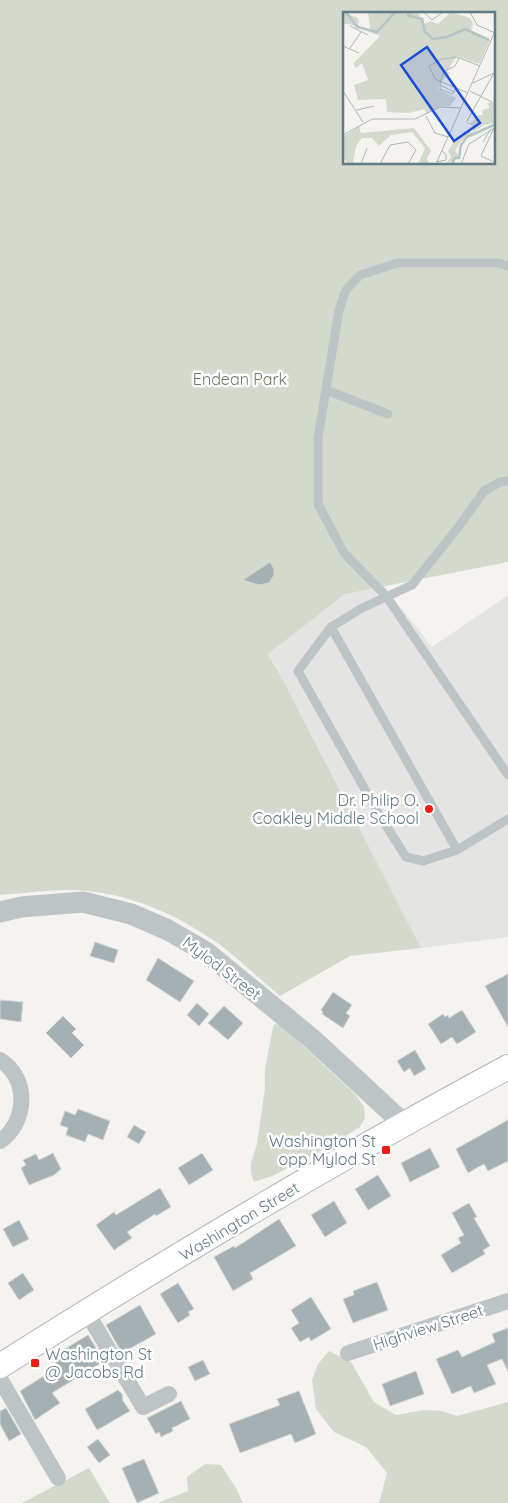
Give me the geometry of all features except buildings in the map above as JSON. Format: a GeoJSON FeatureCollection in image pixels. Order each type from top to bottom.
{"type":"FeatureCollection","features":[{"type":"Feature","properties":{"kind":"main road","name":"Washington Street"},"geometry":{"type":"LineString","coordinates":[[0,1366],[86,1311],[404,1124],[508,1067]]}},
{"type":"Feature","properties":{"kind":"street","name":"Mylod Street"},"geometry":{"type":"LineString","coordinates":[[0,912],[21,907],[83,902],[131,914],[168,930],[206,952],[303,1032],[404,1124]]}},
{"type":"Feature","properties":{"kind":"street"},"geometry":{"type":"LineString","coordinates":[[0,1060],[15,1075],[21,1089],[22,1106],[18,1122],[8,1136],[0,1141]]}},
{"type":"Feature","properties":{"kind":"street","name":"Highview Street"},"geometry":{"type":"LineString","coordinates":[[348,1353],[508,1301]]}},
{"type":"Feature","properties":{"kind":"street"},"geometry":{"type":"LineString","coordinates":[[86,1311],[143,1406],[169,1394]]}},
{"type":"Feature","properties":{"kind":"street"},"geometry":{"type":"LineString","coordinates":[[0,1379],[58,1478]]}},
{"type":"Feature","properties":{"kind":"lane"},"geometry":{"type":"LineString","coordinates":[[508,266],[498,263],[398,263],[360,275],[346,290],[339,310],[318,438],[318,504],[344,553],[386,596],[508,775]]}},
{"type":"Feature","properties":{"kind":"lane"},"geometry":{"type":"LineString","coordinates":[[326,390],[388,414]]}},
{"type":"Feature","properties":{"kind":"lane"},"geometry":{"type":"LineString","coordinates":[[508,481],[500,482],[484,491],[460,525],[412,585],[362,608],[331,628],[298,671],[380,816],[406,857],[423,861],[456,850],[508,819]]}},
{"type":"Feature","properties":{"kind":"lane"},"geometry":{"type":"LineString","coordinates":[[331,628],[456,850]]}},
{"type":"Feature","properties":{"kind":"shaded area","name":"Dr. Philip O. Coakley Middle School"},"geometry":{"type":"Polygon","coordinates":[[[376,576],[432,647],[508,595],[508,937],[421,948],[268,653],[345,594],[376,576]]]}},
{"type":"Feature","properties":{"kind":"green space","name":"Endean Park"},"geometry":{"type":"Polygon","coordinates":[[[0,0],[508,0],[508,562],[345,594],[268,654],[421,948],[350,956],[280,996],[219,944],[173,916],[139,902],[105,893],[55,890],[0,895],[0,0]]]}},
{"type":"Feature","properties":{"kind":"green space"},"geometry":{"type":"Polygon","coordinates":[[[275,1024],[279,1025],[296,1039],[356,1095],[364,1107],[365,1118],[360,1127],[319,1152],[272,1176],[254,1182],[251,1173],[251,1163],[257,1144],[265,1088],[265,1070],[275,1024]]]}},
{"type":"Feature","properties":{"kind":"green space"},"geometry":{"type":"Polygon","coordinates":[[[329,1351],[351,1362],[374,1402],[396,1415],[424,1410],[442,1411],[457,1416],[508,1402],[508,1503],[379,1503],[387,1473],[366,1447],[334,1432],[316,1409],[312,1380],[318,1364],[329,1351]]]}},
{"type":"Feature","properties":{"kind":"green space"},"geometry":{"type":"Polygon","coordinates":[[[205,1464],[221,1465],[243,1503],[157,1503],[188,1491],[187,1477],[205,1464]]]}},
{"type":"Feature","properties":{"kind":"green space"},"geometry":{"type":"Polygon","coordinates":[[[89,1468],[110,1503],[22,1503],[89,1468]]]}},
{"type":"Feature","properties":{"kind":"place","name":"Dr. Philip O. Coakley Middle School"},"geometry":{"type":"Point","coordinates":[429,809]}},
{"type":"Feature","properties":{"kind":"place","name":"Washington St opp Mylod St"},"geometry":{"type":"Point","coordinates":[386,1150]}},
{"type":"Feature","properties":{"kind":"place","name":"Washington St @ Jacobs Rd"},"geometry":{"type":"Point","coordinates":[35,1363]}}]}
